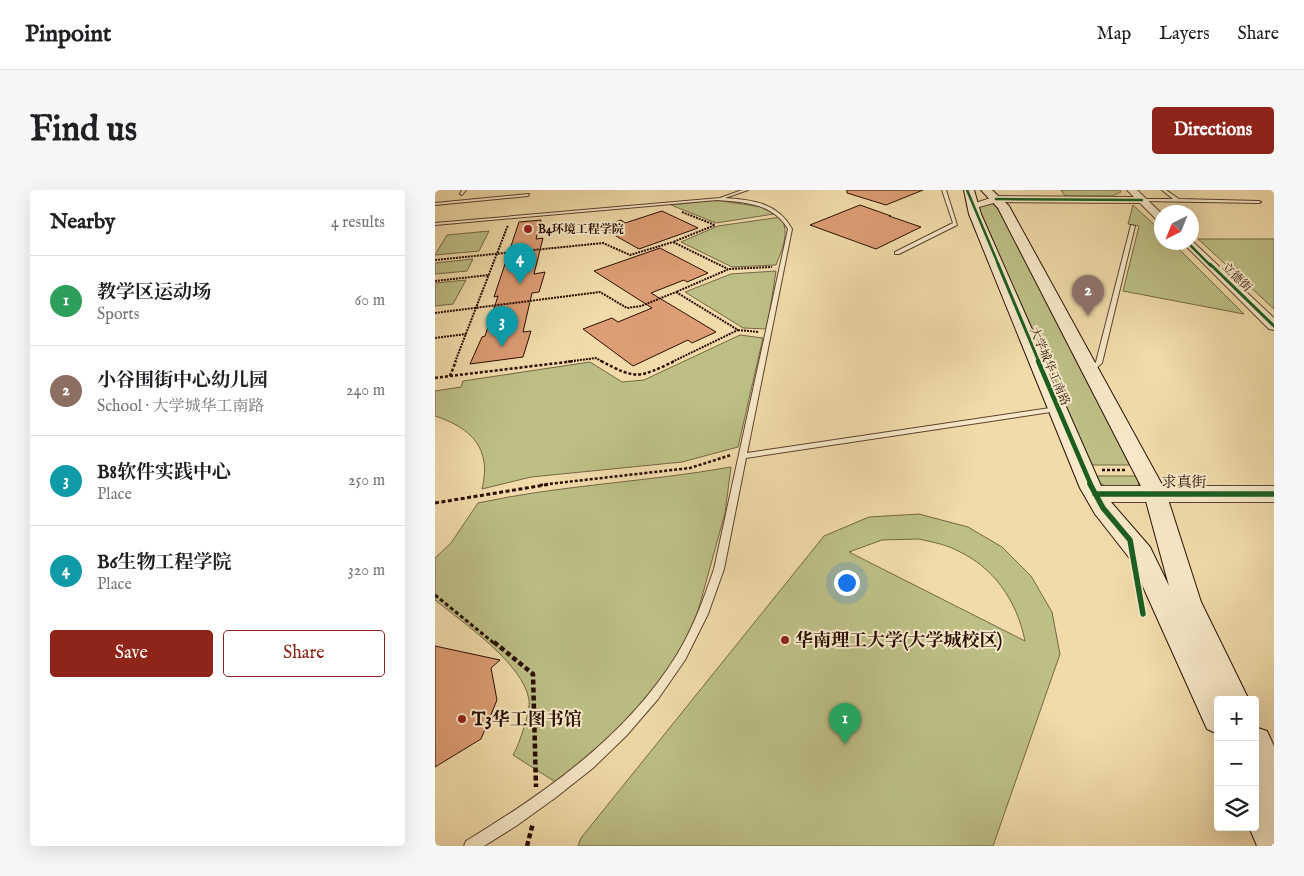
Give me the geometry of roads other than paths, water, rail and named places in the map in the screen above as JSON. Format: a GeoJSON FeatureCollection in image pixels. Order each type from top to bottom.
{"type":"FeatureCollection","features":[{"type":"Feature","properties":{"kind":"main road","name":"大学城华工南路"},"geometry":{"type":"LineString","coordinates":[[991,194],[1003,206],[1157,501],[1188,604],[1232,696]]}},
{"type":"Feature","properties":{"kind":"main road","name":"大学城华工南路"},"geometry":{"type":"LineString","coordinates":[[973,195],[1057,409],[1099,501],[1141,554],[1214,709]]}},
{"type":"Feature","properties":{"kind":"main road"},"geometry":{"type":"LineString","coordinates":[[1259,752],[1274,782]]}},
{"type":"Feature","properties":{"kind":"main road"},"geometry":{"type":"LineString","coordinates":[[1259,809],[1274,841]]}},
{"type":"Feature","properties":{"kind":"street"},"geometry":{"type":"LineString","coordinates":[[1132,190],[1154,211]]}},
{"type":"Feature","properties":{"kind":"street"},"geometry":{"type":"LineString","coordinates":[[973,195],[991,194],[1142,200]]}},
{"type":"Feature","properties":{"kind":"street"},"geometry":{"type":"LineString","coordinates":[[973,195],[991,194]]}},
{"type":"Feature","properties":{"kind":"street","name":"立德街"},"geometry":{"type":"LineString","coordinates":[[1195,250],[1274,326]]}},
{"type":"Feature","properties":{"kind":"street","name":"求真街"},"geometry":{"type":"LineString","coordinates":[[1099,501],[1157,501],[1274,494]]}},
{"type":"Feature","properties":{"kind":"street","name":"求真街"},"geometry":{"type":"LineString","coordinates":[[1157,501],[1274,508]]}},
{"type":"Feature","properties":{"kind":"lane"},"geometry":{"type":"LineString","coordinates":[[717,199],[746,190]]}},
{"type":"Feature","properties":{"kind":"lane"},"geometry":{"type":"LineString","coordinates":[[897,253],[955,224],[944,190]]}},
{"type":"Feature","properties":{"kind":"lane"},"geometry":{"type":"LineString","coordinates":[[1164,190],[1178,201]]}},
{"type":"Feature","properties":{"kind":"lane"},"geometry":{"type":"LineString","coordinates":[[435,204],[487,197],[528,195]]}},
{"type":"Feature","properties":{"kind":"lane"},"geometry":{"type":"LineString","coordinates":[[435,224],[717,199],[745,202],[766,208],[785,219],[790,229],[740,455],[713,591],[691,642],[666,681],[619,736],[557,791],[525,814],[471,846]]}},
{"type":"Feature","properties":{"kind":"lane"},"geometry":{"type":"LineString","coordinates":[[1142,200],[1259,202]]}},
{"type":"Feature","properties":{"kind":"lane"},"geometry":{"type":"LineString","coordinates":[[1090,371],[1099,363],[1133,226]]}},
{"type":"Feature","properties":{"kind":"lane"},"geometry":{"type":"LineString","coordinates":[[740,455],[1057,409]]}},
{"type":"Feature","properties":{"kind":"place","name":"B4环境工程学院"},"geometry":{"type":"Point","coordinates":[528,229]}},
{"type":"Feature","properties":{"kind":"place","name":"B6生物工程学院"},"geometry":{"type":"Point","coordinates":[520,284]}},
{"type":"Feature","properties":{"kind":"place","name":"小谷围街中心幼儿园"},"geometry":{"type":"Point","coordinates":[1088,316]}},
{"type":"Feature","properties":{"kind":"place","name":"B8软件实践中心"},"geometry":{"type":"Point","coordinates":[502,347]}},
{"type":"Feature","properties":{"kind":"place","name":"华南理工大学(大学城校区)"},"geometry":{"type":"Point","coordinates":[785,640]}},
{"type":"Feature","properties":{"kind":"place","name":"T3华工图书馆"},"geometry":{"type":"Point","coordinates":[462,719]}},
{"type":"Feature","properties":{"kind":"place","name":"教学区运动场"},"geometry":{"type":"Point","coordinates":[845,744]}}]}
